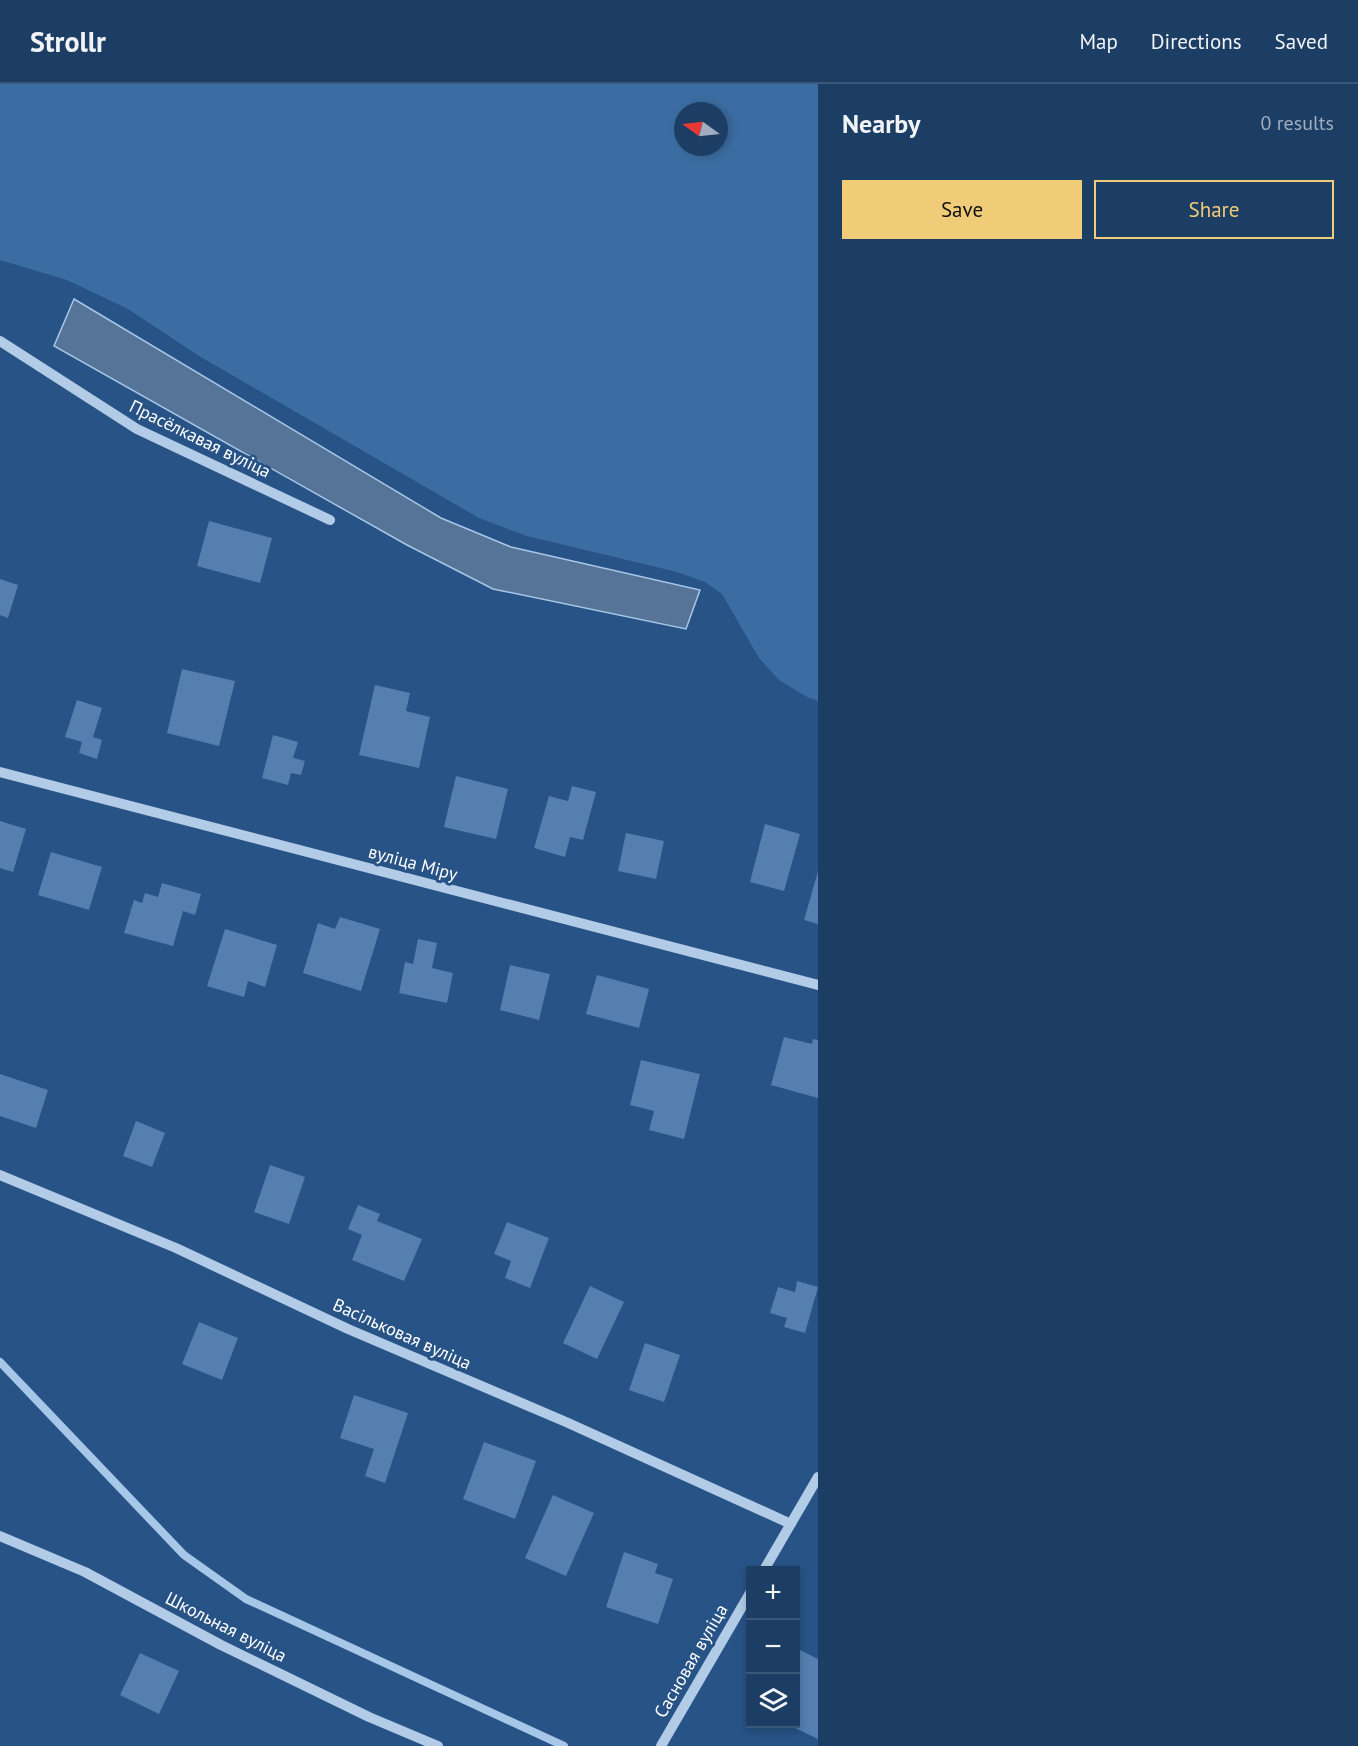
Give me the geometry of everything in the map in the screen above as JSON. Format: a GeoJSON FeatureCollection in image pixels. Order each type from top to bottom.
{"type":"FeatureCollection","features":[{"type":"Feature","properties":{"kind":"street","name":"Прасёлкавая вуліца"},"geometry":{"type":"LineString","coordinates":[[0,341],[137,429],[330,520]]}},
{"type":"Feature","properties":{"kind":"street","name":"вуліца Міру"},"geometry":{"type":"LineString","coordinates":[[0,772],[818,985]]}},
{"type":"Feature","properties":{"kind":"street","name":"Васільковая вуліца"},"geometry":{"type":"LineString","coordinates":[[0,1175],[176,1248],[348,1329],[555,1418],[791,1524]]}},
{"type":"Feature","properties":{"kind":"street"},"geometry":{"type":"LineString","coordinates":[[766,1566],[818,1477]]}},
{"type":"Feature","properties":{"kind":"street","name":"Школьная вуліца"},"geometry":{"type":"LineString","coordinates":[[0,1536],[85,1572],[232,1650],[369,1717],[438,1746]]}},
{"type":"Feature","properties":{"kind":"street","name":"Сасновая вуліца"},"geometry":{"type":"LineString","coordinates":[[661,1746],[746,1600]]}},
{"type":"Feature","properties":{"kind":"shaded area"},"geometry":{"type":"Polygon","coordinates":[[[0,84],[818,84],[818,701],[779,680],[759,658],[722,594],[705,582],[677,572],[527,536],[479,518],[199,356],[128,309],[67,280],[0,260],[0,84]]]}},
{"type":"Feature","properties":{"kind":"shaded area"},"geometry":{"type":"Polygon","coordinates":[[[74,299],[441,518],[511,547],[700,590],[686,629],[493,589],[407,545],[54,346],[74,299]]]}},
{"type":"Feature","properties":{"kind":"building"},"geometry":{"type":"Polygon","coordinates":[[[209,521],[272,538],[260,583],[197,566],[209,521]]]}},
{"type":"Feature","properties":{"kind":"building"},"geometry":{"type":"Polygon","coordinates":[[[0,579],[18,585],[8,618],[0,615],[0,579]]]}},
{"type":"Feature","properties":{"kind":"building"},"geometry":{"type":"Polygon","coordinates":[[[182,669],[235,681],[219,746],[167,733],[182,669]]]}},
{"type":"Feature","properties":{"kind":"building"},"geometry":{"type":"Polygon","coordinates":[[[375,685],[410,693],[406,711],[430,717],[419,768],[359,755],[375,685]]]}},
{"type":"Feature","properties":{"kind":"building"},"geometry":{"type":"Polygon","coordinates":[[[77,700],[102,708],[93,737],[102,740],[97,759],[79,753],[82,742],[65,737],[77,700]]]}},
{"type":"Feature","properties":{"kind":"building"},"geometry":{"type":"Polygon","coordinates":[[[273,735],[298,742],[293,758],[305,761],[301,775],[291,773],[288,785],[262,778],[273,735]]]}},
{"type":"Feature","properties":{"kind":"building"},"geometry":{"type":"Polygon","coordinates":[[[456,776],[508,789],[496,839],[444,827],[456,776]]]}},
{"type":"Feature","properties":{"kind":"building"},"geometry":{"type":"Polygon","coordinates":[[[572,786],[596,792],[583,840],[570,837],[565,857],[534,848],[549,796],[568,801],[572,786]]]}},
{"type":"Feature","properties":{"kind":"building"},"geometry":{"type":"Polygon","coordinates":[[[0,821],[26,829],[13,872],[0,868],[0,821]]]}},
{"type":"Feature","properties":{"kind":"building"},"geometry":{"type":"Polygon","coordinates":[[[765,824],[800,834],[784,891],[750,882],[765,824]]]}},
{"type":"Feature","properties":{"kind":"building"},"geometry":{"type":"Polygon","coordinates":[[[626,833],[664,841],[656,879],[618,871],[626,833]]]}},
{"type":"Feature","properties":{"kind":"building"},"geometry":{"type":"Polygon","coordinates":[[[51,852],[102,867],[89,910],[38,895],[51,852]]]}},
{"type":"Feature","properties":{"kind":"building"},"geometry":{"type":"Polygon","coordinates":[[[818,871],[818,924],[804,920],[818,871]]]}},
{"type":"Feature","properties":{"kind":"building"},"geometry":{"type":"Polygon","coordinates":[[[162,883],[201,894],[195,915],[183,911],[173,946],[124,933],[134,900],[142,903],[145,893],[158,897],[162,883]]]}},
{"type":"Feature","properties":{"kind":"building"},"geometry":{"type":"Polygon","coordinates":[[[340,917],[380,929],[361,991],[303,973],[318,923],[335,929],[340,917]]]}},
{"type":"Feature","properties":{"kind":"building"},"geometry":{"type":"Polygon","coordinates":[[[225,929],[277,945],[265,987],[248,981],[244,997],[207,986],[225,929]]]}},
{"type":"Feature","properties":{"kind":"building"},"geometry":{"type":"Polygon","coordinates":[[[418,939],[437,943],[432,968],[453,973],[447,1003],[399,993],[405,962],[413,964],[418,939]]]}},
{"type":"Feature","properties":{"kind":"building"},"geometry":{"type":"Polygon","coordinates":[[[510,965],[550,974],[539,1020],[500,1010],[510,965]]]}},
{"type":"Feature","properties":{"kind":"building"},"geometry":{"type":"Polygon","coordinates":[[[597,975],[649,989],[639,1028],[586,1014],[597,975]]]}},
{"type":"Feature","properties":{"kind":"building"},"geometry":{"type":"Polygon","coordinates":[[[784,1037],[812,1044],[813,1039],[818,1040],[818,1098],[771,1085],[784,1037]]]}},
{"type":"Feature","properties":{"kind":"building"},"geometry":{"type":"Polygon","coordinates":[[[641,1060],[700,1074],[684,1139],[649,1130],[654,1111],[630,1105],[641,1060]]]}},
{"type":"Feature","properties":{"kind":"building"},"geometry":{"type":"Polygon","coordinates":[[[0,1074],[48,1090],[36,1128],[0,1116],[0,1074]]]}},
{"type":"Feature","properties":{"kind":"building"},"geometry":{"type":"Polygon","coordinates":[[[136,1121],[165,1133],[152,1167],[123,1156],[136,1121]]]}},
{"type":"Feature","properties":{"kind":"building"},"geometry":{"type":"Polygon","coordinates":[[[270,1165],[305,1177],[289,1224],[254,1212],[270,1165]]]}},
{"type":"Feature","properties":{"kind":"building"},"geometry":{"type":"Polygon","coordinates":[[[358,1205],[380,1214],[377,1221],[422,1239],[404,1281],[352,1260],[362,1235],[348,1229],[358,1205]]]}},
{"type":"Feature","properties":{"kind":"building"},"geometry":{"type":"Polygon","coordinates":[[[507,1222],[549,1238],[530,1288],[505,1278],[511,1261],[494,1254],[507,1222]]]}},
{"type":"Feature","properties":{"kind":"building"},"geometry":{"type":"Polygon","coordinates":[[[797,1281],[818,1287],[805,1333],[784,1327],[787,1318],[770,1313],[778,1287],[795,1292],[797,1281]]]}},
{"type":"Feature","properties":{"kind":"building"},"geometry":{"type":"Polygon","coordinates":[[[590,1286],[624,1302],[597,1359],[563,1343],[590,1286]]]}},
{"type":"Feature","properties":{"kind":"building"},"geometry":{"type":"Polygon","coordinates":[[[199,1322],[238,1338],[222,1380],[182,1364],[199,1322]]]}},
{"type":"Feature","properties":{"kind":"building"},"geometry":{"type":"Polygon","coordinates":[[[645,1343],[680,1355],[664,1402],[629,1390],[645,1343]]]}},
{"type":"Feature","properties":{"kind":"building"},"geometry":{"type":"Polygon","coordinates":[[[354,1395],[408,1413],[385,1483],[365,1476],[374,1449],[340,1438],[354,1395]]]}},
{"type":"Feature","properties":{"kind":"building"},"geometry":{"type":"Polygon","coordinates":[[[484,1442],[536,1461],[515,1519],[463,1499],[484,1442]]]}},
{"type":"Feature","properties":{"kind":"building"},"geometry":{"type":"Polygon","coordinates":[[[553,1495],[594,1513],[566,1576],[525,1558],[553,1495]]]}},
{"type":"Feature","properties":{"kind":"building"},"geometry":{"type":"Polygon","coordinates":[[[624,1552],[658,1564],[655,1573],[673,1579],[658,1624],[606,1607],[624,1552]]]}},
{"type":"Feature","properties":{"kind":"building"},"geometry":{"type":"Polygon","coordinates":[[[800,1650],[818,1659],[818,1739],[795,1728],[800,1728],[800,1650]]]}},
{"type":"Feature","properties":{"kind":"building"},"geometry":{"type":"Polygon","coordinates":[[[140,1653],[179,1671],[159,1714],[120,1695],[140,1653]]]}},
{"type":"Feature","properties":{"kind":"waterway"},"geometry":{"type":"LineString","coordinates":[[0,1362],[184,1555],[246,1599],[564,1746]]}}]}
